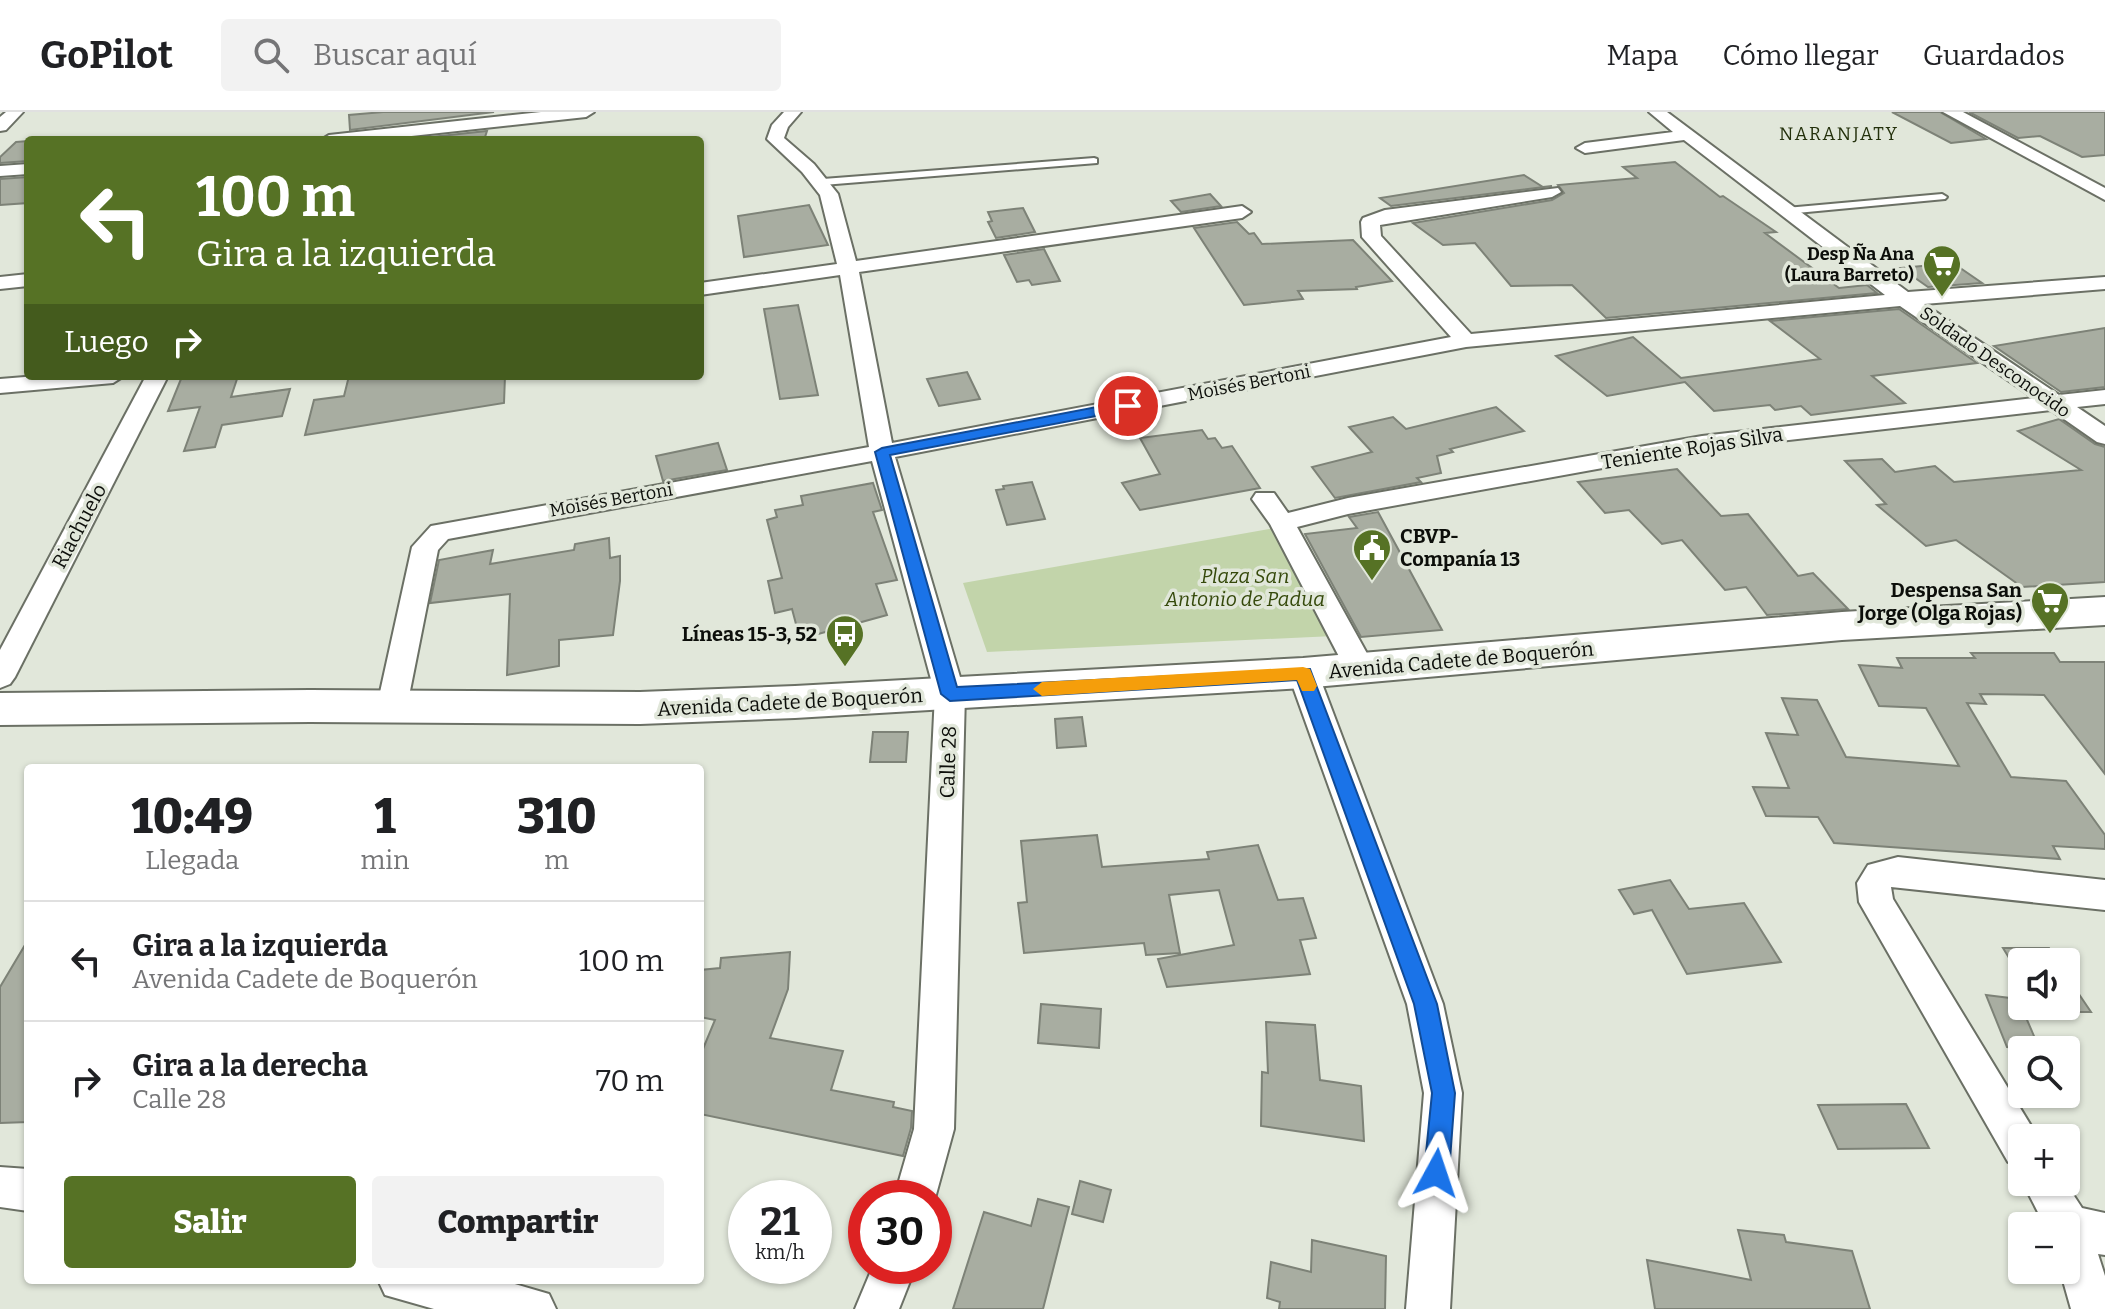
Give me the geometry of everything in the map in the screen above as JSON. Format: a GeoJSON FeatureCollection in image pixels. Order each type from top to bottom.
{"type":"FeatureCollection","features":[{"type":"Feature","properties":{"kind":"main road","name":"Avenida Cadete de Boquerón"},"geometry":{"type":"LineString","coordinates":[[0,709],[640,708],[950,694],[1303,673],[1826,628],[2105,611]]}},
{"type":"Feature","properties":{"kind":"street"},"geometry":{"type":"LineString","coordinates":[[0,126],[15,112]]}},
{"type":"Feature","properties":{"kind":"street"},"geometry":{"type":"LineString","coordinates":[[366,136],[586,112]]}},
{"type":"Feature","properties":{"kind":"street"},"geometry":{"type":"LineString","coordinates":[[793,112],[780,125],[775,139],[826,188]]}},
{"type":"Feature","properties":{"kind":"street","name":"Soldado Desconocido"},"geometry":{"type":"LineString","coordinates":[[1657,112],[1904,299],[2105,437]]}},
{"type":"Feature","properties":{"kind":"street"},"geometry":{"type":"LineString","coordinates":[[1951,112],[2105,195]]}},
{"type":"Feature","properties":{"kind":"street"},"geometry":{"type":"LineString","coordinates":[[1585,148],[1687,135]]}},
{"type":"Feature","properties":{"kind":"street"},"geometry":{"type":"LineString","coordinates":[[0,171],[24,169]]}},
{"type":"Feature","properties":{"kind":"street"},"geometry":{"type":"LineString","coordinates":[[2081,182],[2105,181]]}},
{"type":"Feature","properties":{"kind":"street","name":"Calle 28"},"geometry":{"type":"LineString","coordinates":[[826,188],[848,267],[882,452],[950,694],[934,1129],[920,1180]]}},
{"type":"Feature","properties":{"kind":"street"},"geometry":{"type":"LineString","coordinates":[[1466,341],[1372,237],[1370,222],[1385,216],[1552,192]]}},
{"type":"Feature","properties":{"kind":"street"},"geometry":{"type":"LineString","coordinates":[[704,288],[1242,212]]}},
{"type":"Feature","properties":{"kind":"street"},"geometry":{"type":"LineString","coordinates":[[0,283],[24,280]]}},
{"type":"Feature","properties":{"kind":"street","name":"Moisés Bertoni"},"geometry":{"type":"LineString","coordinates":[[392,706],[425,547],[440,532],[1466,341],[2105,283]]}},
{"type":"Feature","properties":{"kind":"street"},"geometry":{"type":"LineString","coordinates":[[0,386],[68,380]]}},
{"type":"Feature","properties":{"kind":"street","name":"Riachuelo"},"geometry":{"type":"LineString","coordinates":[[0,677],[155,380]]}},
{"type":"Feature","properties":{"kind":"street","name":"Teniente Rojas Silva"},"geometry":{"type":"LineString","coordinates":[[1282,523],[1348,506],[1702,443],[2105,397]]}},
{"type":"Feature","properties":{"kind":"street"},"geometry":{"type":"LineString","coordinates":[[1265,499],[1282,523],[1360,668]]}},
{"type":"Feature","properties":{"kind":"street"},"geometry":{"type":"LineString","coordinates":[[1303,673],[1425,1004],[1443,1093],[1428,1309]]}},
{"type":"Feature","properties":{"kind":"street"},"geometry":{"type":"LineString","coordinates":[[2008,1124],[1876,902],[1874,883],[1880,875],[1898,871],[2105,895]]}},
{"type":"Feature","properties":{"kind":"street"},"geometry":{"type":"LineString","coordinates":[[0,1187],[24,1190]]}},
{"type":"Feature","properties":{"kind":"street"},"geometry":{"type":"LineString","coordinates":[[2055,1196],[2087,1231],[2093,1309]]}},
{"type":"Feature","properties":{"kind":"street"},"geometry":{"type":"LineString","coordinates":[[418,1284],[534,1309]]}},
{"type":"Feature","properties":{"kind":"street"},"geometry":{"type":"LineString","coordinates":[[877,1309],[887,1284]]}},
{"type":"Feature","properties":{"kind":"lane"},"geometry":{"type":"LineString","coordinates":[[826,188],[1094,161]]}},
{"type":"Feature","properties":{"kind":"lane"},"geometry":{"type":"LineString","coordinates":[[1786,211],[1942,197]]}},
{"type":"Feature","properties":{"kind":"green space","name":"Plaza San Antonio de Padua"},"geometry":{"type":"Polygon","coordinates":[[[1275,528],[1334,636],[987,652],[963,583],[1275,528]]]}},
{"type":"Feature","properties":{"kind":"building"},"geometry":{"type":"Polygon","coordinates":[[[494,112],[350,130],[349,115],[494,112]]]}},
{"type":"Feature","properties":{"kind":"building"},"geometry":{"type":"Polygon","coordinates":[[[1892,112],[1940,112],[1986,139],[1951,143],[1892,112]]]}},
{"type":"Feature","properties":{"kind":"building"},"geometry":{"type":"Polygon","coordinates":[[[1969,112],[2105,112],[2105,155],[2082,157],[2040,136],[2018,138],[1969,112]]]}},
{"type":"Feature","properties":{"kind":"building"},"geometry":{"type":"Polygon","coordinates":[[[487,131],[485,136],[440,136],[487,131]]]}},
{"type":"Feature","properties":{"kind":"building"},"geometry":{"type":"Polygon","coordinates":[[[24,141],[24,161],[0,163],[0,157],[16,142],[24,141]]]}},
{"type":"Feature","properties":{"kind":"building"},"geometry":{"type":"Polygon","coordinates":[[[1675,162],[1720,197],[1723,196],[1776,232],[1765,233],[1839,288],[1867,285],[1877,293],[1606,318],[1572,285],[1511,286],[1475,243],[1443,245],[1413,223],[1552,200],[1564,193],[1558,185],[1637,178],[1623,167],[1675,162]]]}},
{"type":"Feature","properties":{"kind":"building"},"geometry":{"type":"Polygon","coordinates":[[[1524,175],[1543,187],[1552,186],[1391,206],[1380,198],[1524,175]]]}},
{"type":"Feature","properties":{"kind":"building"},"geometry":{"type":"Polygon","coordinates":[[[24,177],[24,203],[0,205],[0,179],[24,177]]]}},
{"type":"Feature","properties":{"kind":"building"},"geometry":{"type":"Polygon","coordinates":[[[1210,194],[1221,206],[1181,212],[1171,201],[1210,194]]]}},
{"type":"Feature","properties":{"kind":"building"},"geometry":{"type":"Polygon","coordinates":[[[809,205],[828,245],[744,257],[738,216],[809,205]]]}},
{"type":"Feature","properties":{"kind":"building"},"geometry":{"type":"Polygon","coordinates":[[[1023,208],[1035,232],[996,238],[988,222],[992,221],[988,212],[1023,208]]]}},
{"type":"Feature","properties":{"kind":"building"},"geometry":{"type":"Polygon","coordinates":[[[1237,222],[1249,234],[1254,233],[1262,244],[1353,240],[1392,281],[1357,289],[1298,291],[1303,299],[1244,305],[1194,228],[1237,222]]]}},
{"type":"Feature","properties":{"kind":"building"},"geometry":{"type":"Polygon","coordinates":[[[1044,249],[1060,281],[1032,285],[1029,280],[1017,282],[1004,255],[1044,249]]]}},
{"type":"Feature","properties":{"kind":"building"},"geometry":{"type":"Polygon","coordinates":[[[1953,263],[1982,283],[1928,287],[1901,268],[1953,263]]]}},
{"type":"Feature","properties":{"kind":"building"},"geometry":{"type":"Polygon","coordinates":[[[798,305],[818,395],[780,399],[764,309],[798,305]]]}},
{"type":"Feature","properties":{"kind":"building"},"geometry":{"type":"Polygon","coordinates":[[[1899,309],[1977,363],[1872,376],[1905,403],[1811,415],[1801,406],[1775,410],[1770,405],[1714,411],[1685,382],[1607,396],[1556,356],[1633,337],[1681,378],[1820,359],[1770,321],[1899,309]]]}},
{"type":"Feature","properties":{"kind":"building"},"geometry":{"type":"Polygon","coordinates":[[[2105,328],[2105,387],[2061,392],[1994,346],[2105,328]]]}},
{"type":"Feature","properties":{"kind":"building"},"geometry":{"type":"Polygon","coordinates":[[[967,372],[980,399],[939,406],[927,379],[967,372]]]}},
{"type":"Feature","properties":{"kind":"building"},"geometry":{"type":"Polygon","coordinates":[[[181,380],[237,380],[231,397],[290,389],[282,416],[222,425],[215,447],[184,451],[200,407],[168,411],[181,380]]]}},
{"type":"Feature","properties":{"kind":"building"},"geometry":{"type":"Polygon","coordinates":[[[348,380],[505,380],[504,403],[305,435],[314,400],[344,396],[348,380]]]}},
{"type":"Feature","properties":{"kind":"building"},"geometry":{"type":"Polygon","coordinates":[[[1496,407],[1524,431],[1450,449],[1453,452],[1437,456],[1441,473],[1417,478],[1421,482],[1335,498],[1312,467],[1372,452],[1349,427],[1393,417],[1406,429],[1496,407]]]}},
{"type":"Feature","properties":{"kind":"building"},"geometry":{"type":"Polygon","coordinates":[[[2059,419],[2095,444],[2105,447],[2105,582],[2022,587],[1956,540],[1926,546],[1877,505],[1886,504],[1845,461],[1882,459],[1895,472],[1935,466],[1954,482],[2081,470],[2018,431],[2059,419]]]}},
{"type":"Feature","properties":{"kind":"building"},"geometry":{"type":"Polygon","coordinates":[[[1202,430],[1208,439],[1215,438],[1222,448],[1232,446],[1260,488],[1140,510],[1122,483],[1160,474],[1140,438],[1202,430]]]}},
{"type":"Feature","properties":{"kind":"building"},"geometry":{"type":"Polygon","coordinates":[[[718,443],[727,470],[663,481],[656,456],[718,443]]]}},
{"type":"Feature","properties":{"kind":"building"},"geometry":{"type":"Polygon","coordinates":[[[1677,469],[1721,516],[1748,514],[1798,576],[1813,573],[1848,609],[1767,615],[1746,587],[1725,590],[1682,540],[1662,544],[1629,510],[1605,513],[1578,482],[1677,469]]]}},
{"type":"Feature","properties":{"kind":"building"},"geometry":{"type":"Polygon","coordinates":[[[1032,482],[1045,519],[1007,525],[996,490],[1032,482]]]}},
{"type":"Feature","properties":{"kind":"building"},"geometry":{"type":"Polygon","coordinates":[[[873,483],[882,510],[873,512],[897,580],[876,584],[887,615],[800,639],[792,609],[775,613],[768,581],[782,578],[767,520],[777,517],[775,510],[803,505],[801,496],[873,483]]]}},
{"type":"Feature","properties":{"kind":"building","name":"CBVP- Companía 13"},"geometry":{"type":"Polygon","coordinates":[[[1378,512],[1442,630],[1361,637],[1305,534],[1357,528],[1349,517],[1378,512]]]}},
{"type":"Feature","properties":{"kind":"building"},"geometry":{"type":"Polygon","coordinates":[[[609,538],[610,558],[620,556],[613,635],[559,640],[559,666],[507,675],[510,594],[430,603],[439,560],[493,550],[490,564],[574,550],[575,544],[609,538]]]}},
{"type":"Feature","properties":{"kind":"building"},"geometry":{"type":"Polygon","coordinates":[[[1971,653],[2054,653],[2060,662],[2105,662],[2105,774],[2044,695],[1980,694],[1986,704],[1967,703],[2011,777],[2066,781],[2105,835],[2105,849],[2053,846],[2060,859],[1834,843],[1818,817],[1766,816],[1753,787],[1789,788],[1766,733],[1798,735],[1782,698],[1817,700],[1846,757],[1959,766],[1926,708],[1879,706],[1859,665],[1902,668],[1897,658],[1975,658],[1971,653]]]}},
{"type":"Feature","properties":{"kind":"building"},"geometry":{"type":"Polygon","coordinates":[[[1082,717],[1086,746],[1057,748],[1055,719],[1082,717]]]}},
{"type":"Feature","properties":{"kind":"building"},"geometry":{"type":"Polygon","coordinates":[[[873,732],[908,732],[906,762],[870,762],[873,732]]]}},
{"type":"Feature","properties":{"kind":"building"},"geometry":{"type":"Polygon","coordinates":[[[1097,835],[1102,867],[1209,859],[1207,852],[1258,845],[1278,900],[1303,898],[1316,938],[1300,940],[1310,974],[1167,987],[1158,959],[1234,945],[1219,890],[1169,895],[1180,953],[1146,955],[1144,943],[1024,953],[1018,903],[1027,902],[1021,841],[1097,835]]]}},
{"type":"Feature","properties":{"kind":"building"},"geometry":{"type":"Polygon","coordinates":[[[1670,880],[1689,909],[1744,903],[1781,962],[1687,974],[1652,910],[1634,914],[1619,890],[1670,880]]]}},
{"type":"Feature","properties":{"kind":"building"},"geometry":{"type":"Polygon","coordinates":[[[24,947],[24,1122],[0,1123],[0,987],[24,947]]]}},
{"type":"Feature","properties":{"kind":"building"},"geometry":{"type":"Polygon","coordinates":[[[790,952],[788,989],[770,1038],[843,1051],[831,1090],[894,1102],[893,1107],[912,1111],[903,1156],[704,1115],[704,1046],[715,1020],[704,1018],[704,970],[720,968],[721,958],[790,952]]]}},
{"type":"Feature","properties":{"kind":"building"},"geometry":{"type":"Polygon","coordinates":[[[1986,995],[2008,998],[2008,1020],[2027,1020],[2034,1036],[2008,1036],[2007,1047],[1986,995]]]}},
{"type":"Feature","properties":{"kind":"building"},"geometry":{"type":"Polygon","coordinates":[[[2080,996],[2091,1012],[2080,1012],[2080,996]]]}},
{"type":"Feature","properties":{"kind":"building"},"geometry":{"type":"Polygon","coordinates":[[[1041,1004],[1101,1009],[1099,1048],[1038,1043],[1041,1004]]]}},
{"type":"Feature","properties":{"kind":"building"},"geometry":{"type":"Polygon","coordinates":[[[1266,1022],[1315,1025],[1320,1080],[1361,1086],[1364,1141],[1261,1126],[1262,1072],[1268,1073],[1266,1022]]]}},
{"type":"Feature","properties":{"kind":"building"},"geometry":{"type":"Polygon","coordinates":[[[1906,1104],[1929,1148],[1838,1149],[1818,1105],[1906,1104]]]}},
{"type":"Feature","properties":{"kind":"building"},"geometry":{"type":"Polygon","coordinates":[[[1080,1181],[1111,1190],[1103,1222],[1072,1214],[1080,1181]]]}},
{"type":"Feature","properties":{"kind":"building"},"geometry":{"type":"Polygon","coordinates":[[[1038,1199],[1069,1207],[1043,1309],[953,1309],[984,1212],[1031,1226],[1038,1199]]]}},
{"type":"Feature","properties":{"kind":"building"},"geometry":{"type":"Polygon","coordinates":[[[1738,1230],[1784,1235],[1786,1242],[1852,1251],[1870,1309],[1655,1309],[1647,1260],[1751,1280],[1738,1230]]]}},
{"type":"Feature","properties":{"kind":"building"},"geometry":{"type":"Polygon","coordinates":[[[1312,1240],[1386,1256],[1385,1309],[1279,1309],[1280,1302],[1267,1298],[1271,1262],[1311,1272],[1312,1240]]]}},
{"type":"Feature","properties":{"kind":"slow traffic"},"geometry":{"type":"LineString","coordinates":[[1042,689],[1303,673],[1308,686]]}},
{"type":"Feature","properties":{"kind":"place","name":"Desp Ña Ana (Laura Barreto)"},"geometry":{"type":"Point","coordinates":[1942,298]}},
{"type":"Feature","properties":{"kind":"place","name":"CBVP- Companía 13"},"geometry":{"type":"Point","coordinates":[1372,582]}},
{"type":"Feature","properties":{"kind":"place","name":"Despensa San Jorge (Olga Rojas)"},"geometry":{"type":"Point","coordinates":[2050,635]}},
{"type":"Feature","properties":{"kind":"place","name":"Líneas 15-3, 52"},"geometry":{"type":"Point","coordinates":[845,668]}},
{"type":"Feature","properties":{"kind":"district","name":"NARANJATY"},"geometry":{"type":"Point","coordinates":[1839,134]}},
{"type":"Feature","properties":{"kind":"route"},"geometry":{"type":"LineString","coordinates":[[1128,406],[882,452],[950,694],[1303,673],[1425,1004],[1443,1093],[1436,1173]]}}]}
